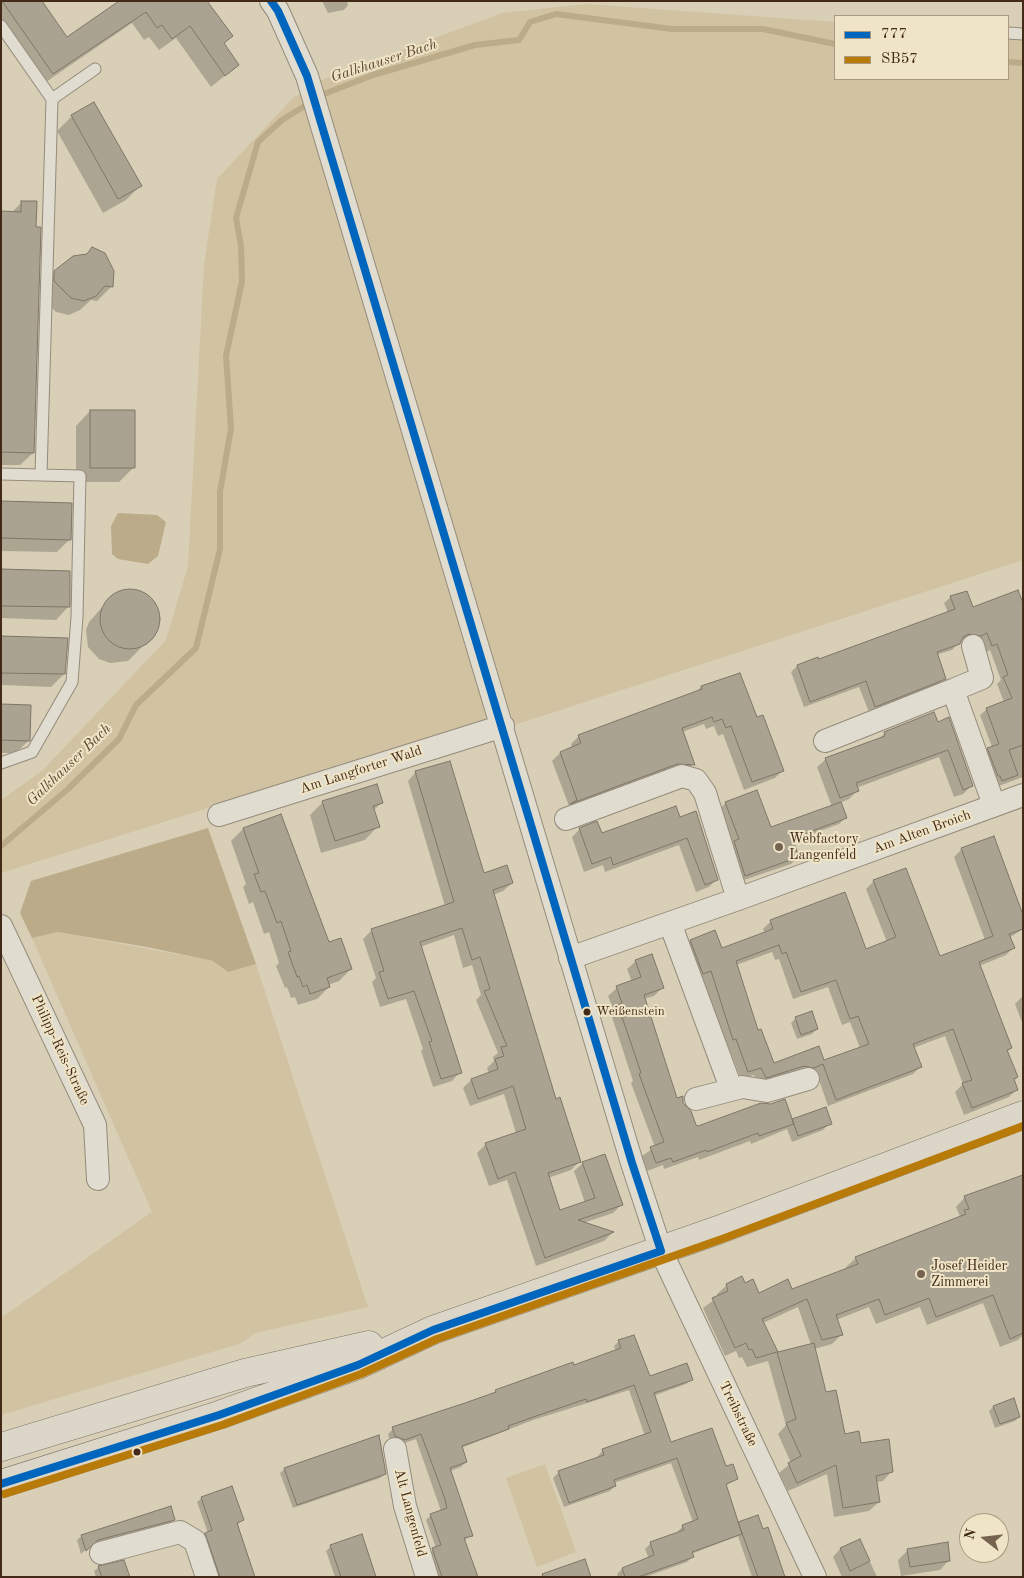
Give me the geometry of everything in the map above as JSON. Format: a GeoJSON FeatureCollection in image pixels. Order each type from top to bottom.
{"type":"FeatureCollection","features":[{"type":"Feature","properties":{"kind":"main road"},"geometry":{"type":"LineString","coordinates":[[1,1484],[219,1415],[358,1364],[433,1330],[661,1251],[1023,1115]]}},
{"type":"Feature","properties":{"kind":"main road"},"geometry":{"type":"LineString","coordinates":[[1,1447],[245,1373],[433,1330]]}},
{"type":"Feature","properties":{"kind":"street"},"geometry":{"type":"LineString","coordinates":[[271,1],[278,11],[307,76],[322,131],[503,726],[570,958],[661,1251]]}},
{"type":"Feature","properties":{"kind":"street"},"geometry":{"type":"LineString","coordinates":[[825,741],[982,678],[973,646]]}},
{"type":"Feature","properties":{"kind":"street"},"geometry":{"type":"LineString","coordinates":[[953,690],[994,805]]}},
{"type":"Feature","properties":{"kind":"street","name":"Am Langforter Wald"},"geometry":{"type":"LineString","coordinates":[[218,815],[503,726]]}},
{"type":"Feature","properties":{"kind":"street"},"geometry":{"type":"LineString","coordinates":[[566,819],[682,776],[696,780],[705,793],[738,899]]}},
{"type":"Feature","properties":{"kind":"street","name":"Am Alten Broich"},"geometry":{"type":"LineString","coordinates":[[570,958],[738,899],[1023,794]]}},
{"type":"Feature","properties":{"kind":"street"},"geometry":{"type":"LineString","coordinates":[[670,922],[731,1088]]}},
{"type":"Feature","properties":{"kind":"street","name":"Philipp-Reis-Straße"},"geometry":{"type":"LineString","coordinates":[[1,926],[95,1125],[98,1179]]}},
{"type":"Feature","properties":{"kind":"street"},"geometry":{"type":"LineString","coordinates":[[696,1099],[731,1088],[742,1087],[767,1091],[808,1079]]}},
{"type":"Feature","properties":{"kind":"street","name":"Treibstraße"},"geometry":{"type":"LineString","coordinates":[[661,1251],[815,1577]]}},
{"type":"Feature","properties":{"kind":"street","name":"Alt Langenfeld"},"geometry":{"type":"LineString","coordinates":[[395,1449],[405,1506],[428,1577]]}},
{"type":"Feature","properties":{"kind":"street"},"geometry":{"type":"LineString","coordinates":[[101,1553],[180,1532],[195,1541],[207,1577]]}},
{"type":"Feature","properties":{"kind":"lane"},"geometry":{"type":"LineString","coordinates":[[1,26],[52,99],[40,474]]}},
{"type":"Feature","properties":{"kind":"lane"},"geometry":{"type":"LineString","coordinates":[[1009,33],[1023,34]]}},
{"type":"Feature","properties":{"kind":"lane"},"geometry":{"type":"LineString","coordinates":[[52,99],[95,69]]}},
{"type":"Feature","properties":{"kind":"lane"},"geometry":{"type":"LineString","coordinates":[[1,474],[80,476],[77,617],[72,682],[32,752],[1,763]]}},
{"type":"Feature","properties":{"kind":"shaded area"},"geometry":{"type":"Polygon","coordinates":[[[586,4],[834,22],[834,80],[1009,80],[1009,35],[1023,36],[1023,560],[514,725],[511,713],[1,873],[1,800],[43,770],[166,640],[188,566],[204,265],[217,179],[293,98],[319,81],[502,13],[586,4]]]}},
{"type":"Feature","properties":{"kind":"shaded area"},"geometry":{"type":"Polygon","coordinates":[[[118,513],[157,515],[166,522],[158,556],[148,564],[118,559],[112,554],[111,526],[118,513]]]}},
{"type":"Feature","properties":{"kind":"shaded area"},"geometry":{"type":"Polygon","coordinates":[[[208,828],[256,964],[228,972],[213,961],[147,947],[58,932],[32,938],[20,913],[31,881],[208,828]]]}},
{"type":"Feature","properties":{"kind":"shaded area"},"geometry":{"type":"Polygon","coordinates":[[[58,932],[213,961],[228,972],[256,964],[368,1307],[256,1333],[239,1344],[1,1415],[1,1318],[152,1212],[32,938],[58,932]]]}},
{"type":"Feature","properties":{"kind":"shaded area"},"geometry":{"type":"Polygon","coordinates":[[[545,1464],[576,1552],[537,1567],[506,1478],[545,1464]]]}},
{"type":"Feature","properties":{"kind":"building"},"geometry":{"type":"Polygon","coordinates":[[[2,1],[42,1],[67,37],[119,1],[207,1],[233,36],[224,43],[239,65],[225,76],[190,26],[172,39],[162,25],[157,28],[146,12],[53,74],[2,1]]]}},
{"type":"Feature","properties":{"kind":"building"},"geometry":{"type":"Polygon","coordinates":[[[94,102],[142,186],[118,199],[71,115],[94,102]]]}},
{"type":"Feature","properties":{"kind":"building"},"geometry":{"type":"Polygon","coordinates":[[[21,201],[37,201],[36,227],[41,227],[34,453],[1,452],[1,211],[21,212],[21,201]]]}},
{"type":"Feature","properties":{"kind":"building"},"geometry":{"type":"Polygon","coordinates":[[[92,247],[105,253],[114,271],[113,287],[105,286],[96,296],[84,301],[71,298],[54,281],[54,271],[73,256],[87,254],[92,247]]]}},
{"type":"Feature","properties":{"kind":"building"},"geometry":{"type":"Polygon","coordinates":[[[90,410],[135,410],[135,468],[90,468],[90,410]]]}},
{"type":"Feature","properties":{"kind":"building"},"geometry":{"type":"Polygon","coordinates":[[[1,501],[72,503],[71,540],[1,538],[1,501]]]}},
{"type":"Feature","properties":{"kind":"building"},"geometry":{"type":"Polygon","coordinates":[[[1,569],[70,571],[70,607],[1,606],[1,569]]]}},
{"type":"Feature","properties":{"kind":"building"},"geometry":{"type":"Polygon","coordinates":[[[124,589],[136,589],[147,594],[155,602],[160,613],[158,631],[147,644],[136,649],[124,649],[113,644],[105,636],[100,625],[100,613],[105,602],[113,594],[124,589]]]}},
{"type":"Feature","properties":{"kind":"building"},"geometry":{"type":"Polygon","coordinates":[[[1018,590],[1023,603],[1023,745],[1009,750],[1018,775],[1002,781],[1000,776],[998,776],[987,748],[999,744],[986,708],[1012,698],[1003,677],[1008,675],[997,644],[992,646],[987,633],[981,636],[969,634],[963,637],[960,644],[937,652],[946,679],[875,707],[866,681],[810,702],[797,665],[818,657],[819,659],[955,609],[950,596],[967,591],[973,607],[1018,590]]]}},
{"type":"Feature","properties":{"kind":"building"},"geometry":{"type":"Polygon","coordinates":[[[1,636],[68,638],[65,674],[1,673],[1,636]]]}},
{"type":"Feature","properties":{"kind":"building"},"geometry":{"type":"Polygon","coordinates":[[[740,673],[757,717],[763,715],[784,771],[752,782],[731,726],[726,728],[722,719],[714,722],[712,717],[682,728],[695,765],[677,764],[570,804],[577,800],[560,752],[581,743],[578,735],[702,689],[701,686],[740,673]]]}},
{"type":"Feature","properties":{"kind":"building"},"geometry":{"type":"Polygon","coordinates":[[[1,704],[31,705],[30,741],[1,740],[1,704]]]}},
{"type":"Feature","properties":{"kind":"building"},"geometry":{"type":"Polygon","coordinates":[[[934,712],[938,722],[949,717],[973,786],[963,790],[948,750],[856,783],[859,791],[840,798],[825,758],[885,736],[884,732],[934,712]]]}},
{"type":"Feature","properties":{"kind":"building"},"geometry":{"type":"Polygon","coordinates":[[[450,761],[484,873],[507,865],[513,883],[493,890],[556,1099],[560,1097],[581,1162],[548,1173],[560,1210],[595,1198],[582,1162],[605,1154],[623,1205],[578,1220],[614,1232],[545,1258],[515,1172],[498,1179],[485,1143],[526,1129],[513,1086],[478,1099],[471,1079],[498,1069],[495,1059],[504,1056],[501,1047],[507,1046],[484,991],[490,989],[480,957],[472,960],[462,928],[420,942],[462,1073],[441,1079],[429,1042],[432,1041],[414,991],[388,999],[379,972],[384,971],[371,929],[454,902],[415,771],[450,761]]]}},
{"type":"Feature","properties":{"kind":"building"},"geometry":{"type":"Polygon","coordinates":[[[377,784],[383,803],[373,806],[380,827],[335,841],[322,801],[377,784]]]}},
{"type":"Feature","properties":{"kind":"building"},"geometry":{"type":"Polygon","coordinates":[[[757,790],[771,827],[841,802],[847,818],[793,840],[799,857],[745,876],[734,841],[739,839],[725,802],[757,790]]]}},
{"type":"Feature","properties":{"kind":"building"},"geometry":{"type":"Polygon","coordinates":[[[676,806],[680,817],[696,811],[718,880],[705,885],[687,838],[613,865],[611,857],[592,864],[579,828],[597,821],[602,833],[676,806]]]}},
{"type":"Feature","properties":{"kind":"building"},"geometry":{"type":"Polygon","coordinates":[[[281,814],[329,942],[341,938],[352,969],[327,978],[330,987],[310,994],[307,985],[303,987],[299,976],[297,977],[288,952],[291,951],[281,921],[277,923],[265,891],[261,892],[254,874],[259,873],[243,828],[281,814]]]}},
{"type":"Feature","properties":{"kind":"building"},"geometry":{"type":"Polygon","coordinates":[[[994,836],[1023,915],[1023,929],[1009,934],[1015,948],[979,962],[1012,1048],[1007,1050],[1018,1077],[1014,1079],[1018,1090],[972,1108],[962,1083],[972,1080],[953,1029],[913,1044],[922,1067],[836,1100],[823,1064],[814,1068],[804,1066],[766,1078],[761,1068],[748,1072],[736,1039],[733,1040],[711,971],[703,974],[690,940],[715,930],[722,948],[773,929],[770,920],[845,892],[866,949],[896,937],[873,880],[906,868],[940,956],[993,936],[961,848],[994,836]],[[779,945],[736,961],[758,1030],[761,1029],[774,1063],[819,1046],[824,1060],[869,1044],[858,1016],[850,1019],[836,980],[801,992],[786,952],[782,954],[779,945]]]}},
{"type":"Feature","properties":{"kind":"building"},"geometry":{"type":"Polygon","coordinates":[[[652,954],[664,988],[644,995],[677,1098],[683,1096],[683,1103],[691,1111],[696,1125],[698,1126],[761,1103],[771,1104],[785,1099],[794,1124],[759,1136],[758,1133],[707,1152],[706,1150],[673,1162],[671,1158],[656,1163],[650,1147],[664,1142],[639,1074],[641,1073],[618,1005],[622,1003],[616,986],[641,977],[635,960],[652,954]]]}},
{"type":"Feature","properties":{"kind":"building"},"geometry":{"type":"Polygon","coordinates":[[[812,1011],[818,1029],[801,1035],[795,1017],[812,1011]]]}},
{"type":"Feature","properties":{"kind":"building"},"geometry":{"type":"Polygon","coordinates":[[[826,1107],[832,1124],[798,1136],[792,1119],[826,1107]]]}},
{"type":"Feature","properties":{"kind":"building"},"geometry":{"type":"Polygon","coordinates":[[[1023,1175],[1023,1333],[1010,1339],[993,1295],[936,1317],[929,1298],[885,1315],[879,1299],[836,1315],[843,1335],[822,1340],[807,1299],[762,1319],[778,1352],[814,1343],[826,1392],[836,1390],[845,1434],[859,1431],[861,1443],[889,1439],[893,1472],[876,1476],[880,1502],[843,1508],[836,1465],[797,1483],[788,1463],[801,1456],[786,1423],[796,1419],[777,1352],[756,1358],[752,1349],[749,1350],[746,1343],[735,1348],[712,1298],[728,1291],[726,1284],[742,1276],[745,1283],[753,1279],[759,1293],[788,1279],[792,1289],[858,1264],[855,1257],[966,1214],[964,1210],[969,1209],[964,1196],[1023,1175]]]}},
{"type":"Feature","properties":{"kind":"building"},"geometry":{"type":"Polygon","coordinates":[[[634,1335],[650,1376],[687,1363],[693,1380],[654,1393],[671,1442],[712,1428],[726,1466],[733,1464],[738,1479],[726,1484],[742,1534],[692,1552],[694,1557],[638,1577],[625,1577],[622,1568],[654,1555],[650,1542],[684,1530],[682,1525],[698,1519],[677,1458],[614,1480],[616,1486],[569,1503],[558,1471],[604,1455],[602,1449],[651,1432],[634,1385],[587,1402],[586,1399],[539,1415],[508,1426],[509,1429],[462,1446],[467,1462],[450,1468],[473,1536],[464,1538],[478,1577],[442,1577],[432,1548],[441,1545],[430,1514],[447,1508],[445,1499],[421,1434],[405,1440],[395,1436],[392,1427],[496,1392],[495,1390],[573,1362],[574,1365],[621,1348],[618,1340],[634,1335]]]}},
{"type":"Feature","properties":{"kind":"building"},"geometry":{"type":"Polygon","coordinates":[[[1014,1398],[1020,1417],[1000,1424],[993,1406],[1014,1398]]]}},
{"type":"Feature","properties":{"kind":"building"},"geometry":{"type":"Polygon","coordinates":[[[379,1435],[386,1474],[297,1505],[284,1468],[379,1435]]]}},
{"type":"Feature","properties":{"kind":"building"},"geometry":{"type":"Polygon","coordinates":[[[232,1486],[244,1520],[237,1523],[255,1577],[220,1577],[205,1533],[212,1530],[201,1497],[232,1486]]]}},
{"type":"Feature","properties":{"kind":"building"},"geometry":{"type":"Polygon","coordinates":[[[171,1506],[175,1520],[98,1540],[86,1551],[81,1535],[171,1506]]]}},
{"type":"Feature","properties":{"kind":"building"},"geometry":{"type":"Polygon","coordinates":[[[758,1515],[763,1529],[768,1527],[785,1577],[758,1577],[738,1522],[758,1515]]]}},
{"type":"Feature","properties":{"kind":"building"},"geometry":{"type":"Polygon","coordinates":[[[362,1534],[376,1577],[341,1577],[330,1545],[362,1534]]]}},
{"type":"Feature","properties":{"kind":"building"},"geometry":{"type":"Polygon","coordinates":[[[860,1539],[870,1561],[850,1571],[840,1548],[860,1539]]]}},
{"type":"Feature","properties":{"kind":"building"},"geometry":{"type":"Polygon","coordinates":[[[948,1542],[950,1561],[910,1567],[907,1549],[948,1542]]]}},
{"type":"Feature","properties":{"kind":"building"},"geometry":{"type":"Polygon","coordinates":[[[585,1559],[591,1577],[543,1577],[542,1574],[585,1559]]]}},
{"type":"Feature","properties":{"kind":"building"},"geometry":{"type":"Polygon","coordinates":[[[124,1560],[130,1577],[102,1577],[98,1566],[124,1560]]]}},
{"type":"Feature","properties":{"kind":"waterway","name":"Galkhauser Bach"},"geometry":{"type":"LineString","coordinates":[[1,846],[68,789],[119,739],[136,705],[196,648],[220,549],[220,492],[231,428],[226,356],[242,281],[241,246],[236,218],[258,142],[282,120],[324,94],[373,75],[475,45],[519,40],[530,22],[556,14],[672,29],[763,29],[834,44]]}},
{"type":"Feature","properties":{"kind":"waterway","name":"Galkhauser Bach"},"geometry":{"type":"LineString","coordinates":[[1009,62],[1023,63]]}},
{"type":"Feature","properties":{"kind":"transit line","name":"777"},"geometry":{"type":"LineString","coordinates":[[271,1],[278,11],[307,76],[632,1163],[661,1251]]}},
{"type":"Feature","properties":{"kind":"transit line","name":"SB57"},"geometry":{"type":"LineString","coordinates":[[4,1494],[222,1425],[361,1374],[437,1339],[722,1239],[1023,1126]]}},
{"type":"Feature","properties":{"kind":"transit line","name":"777"},"geometry":{"type":"LineString","coordinates":[[1,1484],[219,1415],[358,1365],[433,1330],[661,1251]]}},
{"type":"Feature","properties":{"kind":"place","name":"Webfactory Langenfeld"},"geometry":{"type":"Point","coordinates":[779,847]}},
{"type":"Feature","properties":{"kind":"place","name":"Weißenstein"},"geometry":{"type":"Point","coordinates":[587,1012]}},
{"type":"Feature","properties":{"kind":"place","name":"Josef Heider Zimmerei"},"geometry":{"type":"Point","coordinates":[921,1274]}}]}
